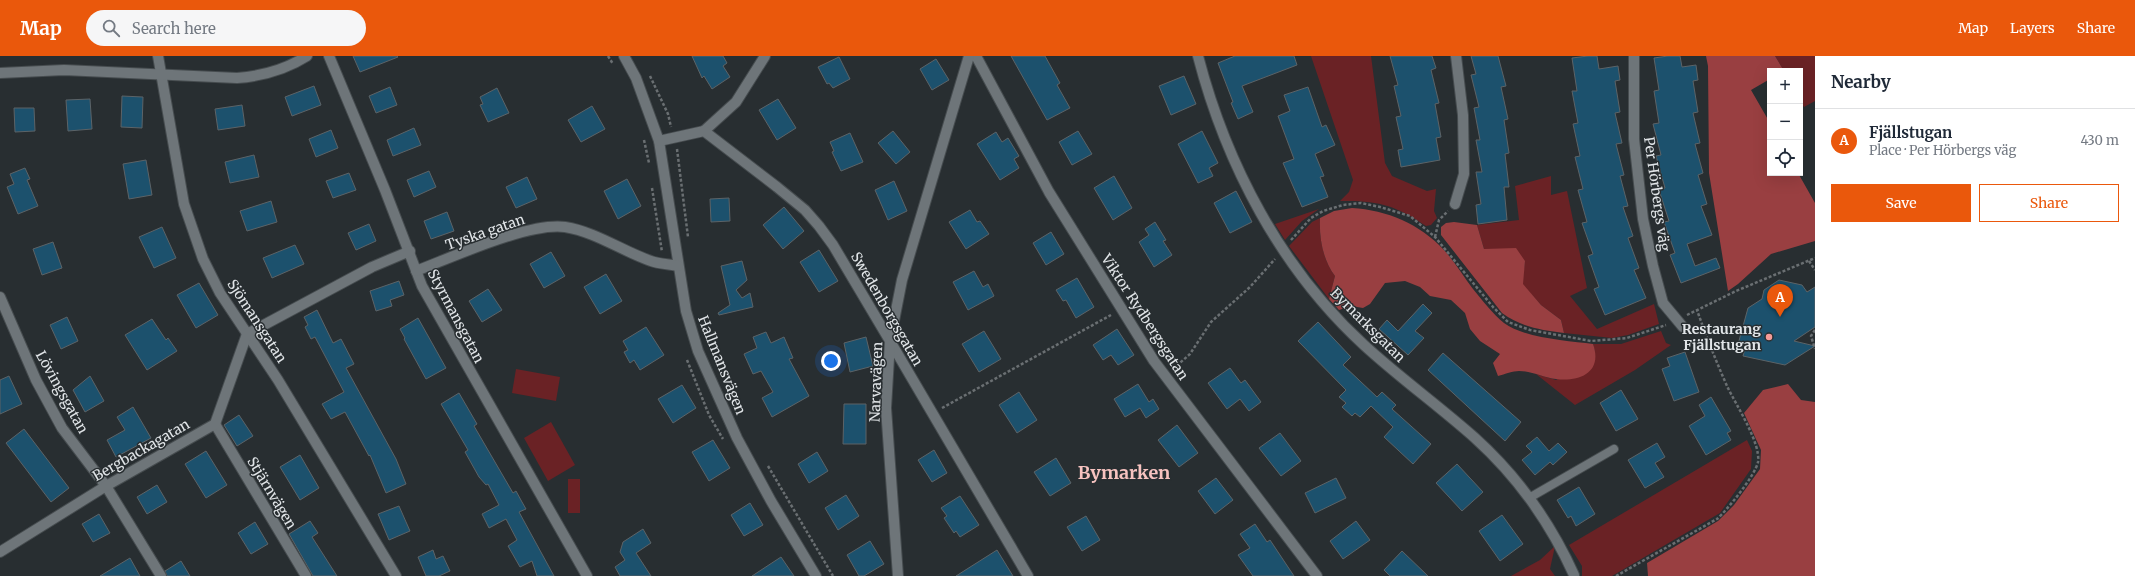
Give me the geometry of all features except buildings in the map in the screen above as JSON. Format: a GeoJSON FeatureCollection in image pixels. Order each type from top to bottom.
{"type":"FeatureCollection","features":[{"type":"Feature","properties":{"kind":"street","name":"Sjömansgatan"},"geometry":{"type":"LineString","coordinates":[[158,56],[184,204],[203,259],[220,293],[278,380],[396,576]]}},
{"type":"Feature","properties":{"kind":"street"},"geometry":{"type":"LineString","coordinates":[[0,73],[64,70],[238,78],[259,76],[280,70],[307,56]]}},
{"type":"Feature","properties":{"kind":"street","name":"Styrmansgatan"},"geometry":{"type":"LineString","coordinates":[[329,56],[410,251],[422,286],[471,375],[587,576]]}},
{"type":"Feature","properties":{"kind":"street","name":"Hallmansvägen"},"geometry":{"type":"LineString","coordinates":[[624,56],[639,84],[659,140],[686,312],[698,351],[736,438],[770,501],[816,576]]}},
{"type":"Feature","properties":{"kind":"street"},"geometry":{"type":"LineString","coordinates":[[659,140],[704,130],[736,102],[765,56]]}},
{"type":"Feature","properties":{"kind":"street","name":"Narvavägen"},"geometry":{"type":"LineString","coordinates":[[898,576],[886,408],[890,341],[902,280],[969,56]]}},
{"type":"Feature","properties":{"kind":"street","name":"Viktor Rydbergsgatan"},"geometry":{"type":"LineString","coordinates":[[976,56],[1049,192],[1165,376],[1317,576]]}},
{"type":"Feature","properties":{"kind":"street","name":"Bymarksgatan"},"geometry":{"type":"LineString","coordinates":[[1198,56],[1207,93],[1233,160],[1283,249],[1319,298],[1363,344],[1474,438],[1495,459],[1529,498],[1561,545],[1574,575]]}},
{"type":"Feature","properties":{"kind":"street"},"geometry":{"type":"LineString","coordinates":[[1456,56],[1463,115],[1464,174],[1456,204]]}},
{"type":"Feature","properties":{"kind":"street","name":"Per Hörbergs väg"},"geometry":{"type":"LineString","coordinates":[[1634,56],[1634,139],[1644,219],[1653,266],[1663,302],[1680,323]]}},
{"type":"Feature","properties":{"kind":"street","name":"Swedenborgsgatan"},"geometry":{"type":"LineString","coordinates":[[704,130],[805,210],[833,245],[1028,576]]}},
{"type":"Feature","properties":{"kind":"street","name":"Tyska gatan"},"geometry":{"type":"LineString","coordinates":[[416,271],[520,233],[545,228],[564,227],[590,234],[651,261],[678,266]]}},
{"type":"Feature","properties":{"kind":"street"},"geometry":{"type":"LineString","coordinates":[[215,424],[247,334],[372,267],[410,251]]}},
{"type":"Feature","properties":{"kind":"street","name":"Lövingsgatan"},"geometry":{"type":"LineString","coordinates":[[0,297],[36,380],[62,428],[106,486],[161,576]]}},
{"type":"Feature","properties":{"kind":"street","name":"Bergbackagatan"},"geometry":{"type":"LineString","coordinates":[[0,552],[106,486],[215,424]]}},
{"type":"Feature","properties":{"kind":"street","name":"Stjärnvägen"},"geometry":{"type":"LineString","coordinates":[[215,424],[306,576]]}},
{"type":"Feature","properties":{"kind":"lane"},"geometry":{"type":"LineString","coordinates":[[1529,498],[1614,449]]}},
{"type":"Feature","properties":{"kind":"path"},"geometry":{"type":"LineString","coordinates":[[649,75],[668,114],[674,136],[689,243]]}},
{"type":"Feature","properties":{"kind":"path"},"geometry":{"type":"LineString","coordinates":[[1165,376],[1190,354],[1211,322],[1250,287],[1311,218],[1317,214],[1343,205],[1361,203],[1410,216],[1435,237],[1508,322],[1530,330],[1591,341],[1627,338],[1680,323],[1697,310],[1815,258]]}},
{"type":"Feature","properties":{"kind":"path"},"geometry":{"type":"LineString","coordinates":[[1435,237],[1439,220],[1456,204]]}},
{"type":"Feature","properties":{"kind":"path"},"geometry":{"type":"LineString","coordinates":[[1809,261],[1815,270]]}},
{"type":"Feature","properties":{"kind":"path"},"geometry":{"type":"LineString","coordinates":[[932,413],[1122,308]]}},
{"type":"Feature","properties":{"kind":"path"},"geometry":{"type":"LineString","coordinates":[[1616,576],[1717,519],[1728,510],[1758,462],[1757,451],[1748,427],[1728,388],[1697,310]]}},
{"type":"Feature","properties":{"kind":"path"},"geometry":{"type":"LineString","coordinates":[[1815,330],[1811,336],[1815,350]]}},
{"type":"Feature","properties":{"kind":"path"},"geometry":{"type":"LineString","coordinates":[[764,461],[833,576]]}},
{"type":"Feature","properties":{"kind":"shaded area"},"geometry":{"type":"Polygon","coordinates":[[[1311,56],[1371,56],[1385,163],[1392,176],[1427,191],[1436,189],[1434,211],[1437,218],[1431,225],[1426,226],[1405,213],[1385,205],[1340,201],[1349,192],[1353,180],[1311,56]]]}},
{"type":"Feature","properties":{"kind":"shaded area"},"geometry":{"type":"Polygon","coordinates":[[[1706,56],[1775,56],[1782,68],[1767,68],[1767,81],[1751,90],[1767,118],[1767,176],[1800,176],[1815,203],[1815,241],[1771,254],[1738,284],[1728,291],[1709,173],[1708,66],[1706,56]]]}},
{"type":"Feature","properties":{"kind":"shaded area"},"geometry":{"type":"Polygon","coordinates":[[[1775,56],[1815,56],[1815,101],[1804,107],[1803,105],[1803,68],[1782,68],[1775,56]]]}},
{"type":"Feature","properties":{"kind":"shaded area"},"geometry":{"type":"Polygon","coordinates":[[[1551,176],[1551,195],[1567,191],[1587,288],[1570,296],[1597,329],[1654,304],[1659,324],[1628,335],[1612,338],[1564,333],[1561,320],[1541,305],[1522,284],[1525,261],[1484,249],[1477,225],[1519,220],[1515,186],[1551,176]]]}},
{"type":"Feature","properties":{"kind":"shaded area"},"geometry":{"type":"Polygon","coordinates":[[[1352,208],[1365,209],[1390,215],[1414,226],[1435,241],[1448,255],[1473,289],[1504,323],[1523,332],[1534,335],[1593,344],[1595,362],[1592,368],[1581,377],[1565,380],[1519,371],[1498,376],[1493,363],[1500,354],[1480,341],[1470,329],[1465,313],[1451,300],[1430,296],[1420,287],[1405,281],[1385,283],[1370,304],[1363,308],[1351,306],[1339,310],[1329,299],[1335,276],[1327,263],[1323,249],[1320,234],[1320,218],[1334,211],[1352,208]]]}},
{"type":"Feature","properties":{"kind":"shaded area"},"geometry":{"type":"Polygon","coordinates":[[[1319,209],[1302,221],[1285,240],[1275,224],[1319,209]]]}},
{"type":"Feature","properties":{"kind":"shaded area"},"geometry":{"type":"Polygon","coordinates":[[[1320,218],[1320,233],[1325,256],[1327,263],[1335,276],[1329,299],[1289,246],[1312,222],[1320,218]]]}},
{"type":"Feature","properties":{"kind":"shaded area"},"geometry":{"type":"Polygon","coordinates":[[[1454,222],[1477,225],[1484,249],[1516,248],[1525,261],[1523,284],[1541,305],[1561,320],[1564,333],[1524,325],[1502,313],[1441,235],[1441,227],[1446,223],[1454,222]]]}},
{"type":"Feature","properties":{"kind":"shaded area"},"geometry":{"type":"Polygon","coordinates":[[[1661,331],[1666,343],[1671,345],[1635,370],[1575,405],[1536,374],[1556,380],[1595,352],[1593,344],[1621,344],[1661,331]]]}},
{"type":"Feature","properties":{"kind":"shaded area"},"geometry":{"type":"Polygon","coordinates":[[[516,369],[560,377],[556,401],[512,393],[516,369]]]}},
{"type":"Feature","properties":{"kind":"shaded area"},"geometry":{"type":"Polygon","coordinates":[[[1788,384],[1801,400],[1815,402],[1815,576],[1648,576],[1647,563],[1718,521],[1734,505],[1760,469],[1761,450],[1744,413],[1763,390],[1788,384]]]}},
{"type":"Feature","properties":{"kind":"shaded area"},"geometry":{"type":"Polygon","coordinates":[[[551,422],[575,465],[548,481],[524,438],[551,422]]]}},
{"type":"Feature","properties":{"kind":"shaded area"},"geometry":{"type":"Polygon","coordinates":[[[1747,440],[1752,451],[1751,469],[1720,513],[1612,576],[1582,576],[1582,566],[1569,545],[1747,440]]]}},
{"type":"Feature","properties":{"kind":"shaded area"},"geometry":{"type":"Polygon","coordinates":[[[568,479],[580,479],[580,513],[568,513],[568,479]]]}},
{"type":"Feature","properties":{"kind":"shaded area"},"geometry":{"type":"Polygon","coordinates":[[[1555,546],[1550,569],[1555,576],[1511,576],[1540,560],[1555,546]]]}},
{"type":"Feature","properties":{"kind":"place","name":"Fjällstugan"},"geometry":{"type":"Point","coordinates":[1780,317]}},
{"type":"Feature","properties":{"kind":"place","name":"Restaurang Fjällstugan"},"geometry":{"type":"Point","coordinates":[1769,337]}},
{"type":"Feature","properties":{"kind":"district","name":"Bymarken"},"geometry":{"type":"Point","coordinates":[1124,473]}}]}
